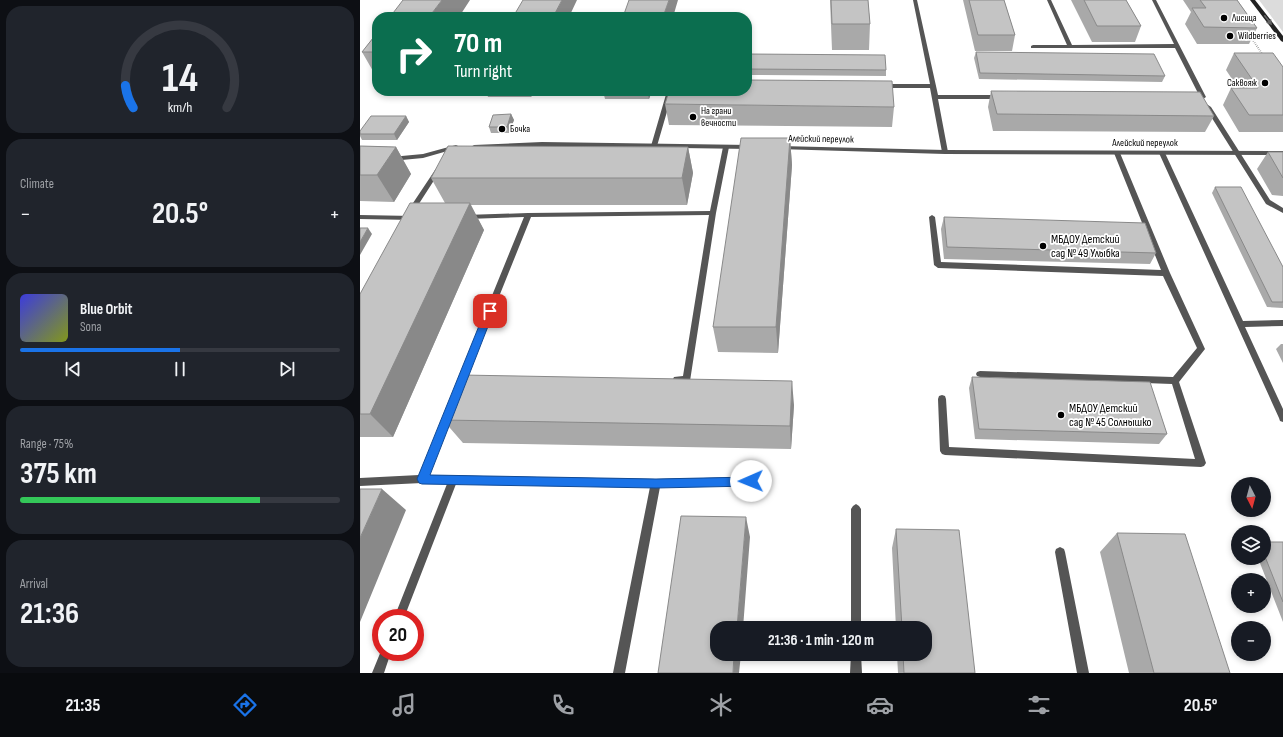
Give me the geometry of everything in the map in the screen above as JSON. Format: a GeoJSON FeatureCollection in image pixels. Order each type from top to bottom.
{"type":"FeatureCollection","features":[{"type":"Feature","properties":{"kind":"main road"},"geometry":{"type":"LineString","coordinates":[[1252,0],[1283,40]]}},
{"type":"Feature","properties":{"kind":"street"},"geometry":{"type":"LineString","coordinates":[[915,0],[945,152]]}},
{"type":"Feature","properties":{"kind":"street"},"geometry":{"type":"LineString","coordinates":[[1049,0],[1070,47]]}},
{"type":"Feature","properties":{"kind":"street"},"geometry":{"type":"LineString","coordinates":[[1154,0],[1203,97],[1236,153],[1268,202],[1283,211]]}},
{"type":"Feature","properties":{"kind":"street"},"geometry":{"type":"LineString","coordinates":[[1033,47],[1177,46]]}},
{"type":"Feature","properties":{"kind":"street"},"geometry":{"type":"LineString","coordinates":[[879,86],[933,86]]}},
{"type":"Feature","properties":{"kind":"street"},"geometry":{"type":"LineString","coordinates":[[654,146],[669,96]]}},
{"type":"Feature","properties":{"kind":"street"},"geometry":{"type":"LineString","coordinates":[[935,97],[1006,97]]}},
{"type":"Feature","properties":{"kind":"street"},"geometry":{"type":"LineString","coordinates":[[1195,97],[1203,97]]}},
{"type":"Feature","properties":{"kind":"street"},"geometry":{"type":"LineString","coordinates":[[381,159],[402,159],[542,144],[758,148]]}},
{"type":"Feature","properties":{"kind":"street"},"geometry":{"type":"LineString","coordinates":[[672,379],[687,379],[726,147]]}},
{"type":"Feature","properties":{"kind":"street","name":"Алейский переулок"},"geometry":{"type":"LineString","coordinates":[[773,148],[945,152],[1283,153]]}},
{"type":"Feature","properties":{"kind":"street"},"geometry":{"type":"LineString","coordinates":[[1117,153],[1166,273],[1201,349],[1176,381]]}},
{"type":"Feature","properties":{"kind":"street"},"geometry":{"type":"LineString","coordinates":[[1162,153],[1283,418]]}},
{"type":"Feature","properties":{"kind":"street"},"geometry":{"type":"LineString","coordinates":[[404,221],[431,181],[446,154]]}},
{"type":"Feature","properties":{"kind":"street"},"geometry":{"type":"LineString","coordinates":[[459,217],[714,213]]}},
{"type":"Feature","properties":{"kind":"street"},"geometry":{"type":"LineString","coordinates":[[456,394],[466,379],[528,215]]}},
{"type":"Feature","properties":{"kind":"street"},"geometry":{"type":"LineString","coordinates":[[360,217],[404,221],[421,218]]}},
{"type":"Feature","properties":{"kind":"street"},"geometry":{"type":"LineString","coordinates":[[932,217],[938,265],[1166,273]]}},
{"type":"Feature","properties":{"kind":"street"},"geometry":{"type":"LineString","coordinates":[[1240,324],[1283,323]]}},
{"type":"Feature","properties":{"kind":"street"},"geometry":{"type":"LineString","coordinates":[[980,374],[1176,381]]}},
{"type":"Feature","properties":{"kind":"street"},"geometry":{"type":"LineString","coordinates":[[942,400],[945,451],[1201,463],[1176,381]]}},
{"type":"Feature","properties":{"kind":"street"},"geometry":{"type":"LineString","coordinates":[[422,479],[451,408]]}},
{"type":"Feature","properties":{"kind":"street"},"geometry":{"type":"LineString","coordinates":[[360,482],[422,479],[656,483],[751,481]]}},
{"type":"Feature","properties":{"kind":"street"},"geometry":{"type":"LineString","coordinates":[[403,609],[453,480]]}},
{"type":"Feature","properties":{"kind":"street"},"geometry":{"type":"LineString","coordinates":[[618,673],[656,483]]}},
{"type":"Feature","properties":{"kind":"street"},"geometry":{"type":"LineString","coordinates":[[856,509],[856,621]]}},
{"type":"Feature","properties":{"kind":"street"},"geometry":{"type":"LineString","coordinates":[[1060,552],[1083,673]]}},
{"type":"Feature","properties":{"kind":"street"},"geometry":{"type":"LineString","coordinates":[[378,673],[383,661]]}},
{"type":"Feature","properties":{"kind":"street"},"geometry":{"type":"LineString","coordinates":[[856,661],[856,673]]}},
{"type":"Feature","properties":{"kind":"path"},"geometry":{"type":"LineString","coordinates":[[1247,32],[1265,57]]}},
{"type":"Feature","properties":{"kind":"shaded area"},"geometry":{"type":"Polygon","coordinates":[[[1259,0],[1283,0],[1283,32],[1259,0]]]}},
{"type":"Feature","properties":{"kind":"building"},"geometry":{"type":"Polygon","coordinates":[[[403,0],[442,0],[433,12],[394,12],[403,0]]]}},
{"type":"Feature","properties":{"kind":"building"},"geometry":{"type":"Polygon","coordinates":[[[523,0],[562,0],[556,12],[516,12],[523,0]]]}},
{"type":"Feature","properties":{"kind":"building"},"geometry":{"type":"Polygon","coordinates":[[[629,0],[669,0],[665,12],[625,12],[629,0]]]}},
{"type":"Feature","properties":{"kind":"building"},"geometry":{"type":"Polygon","coordinates":[[[831,0],[868,0],[870,24],[832,24],[831,0]]]}},
{"type":"Feature","properties":{"kind":"building"},"geometry":{"type":"Polygon","coordinates":[[[969,0],[1004,0],[1015,35],[978,35],[969,0]]]}},
{"type":"Feature","properties":{"kind":"building"},"geometry":{"type":"Polygon","coordinates":[[[1084,0],[1126,0],[1141,26],[1097,26],[1084,0]]]}},
{"type":"Feature","properties":{"kind":"building"},"geometry":{"type":"Polygon","coordinates":[[[1200,0],[1237,0],[1257,28],[1204,27],[1192,8],[1206,8],[1200,0]]]}},
{"type":"Feature","properties":{"kind":"building"},"geometry":{"type":"Polygon","coordinates":[[[372,39],[372,52],[362,52],[372,39]]]}},
{"type":"Feature","properties":{"kind":"building"},"geometry":{"type":"Polygon","coordinates":[[[976,52],[1154,54],[1165,76],[980,73],[976,52]]]}},
{"type":"Feature","properties":{"kind":"building"},"geometry":{"type":"Polygon","coordinates":[[[1234,53],[1273,53],[1283,67],[1283,115],[1249,115],[1231,88],[1258,88],[1234,53]]]}},
{"type":"Feature","properties":{"kind":"building"},"geometry":{"type":"Polygon","coordinates":[[[752,54],[885,55],[886,70],[752,69],[752,54]]]}},
{"type":"Feature","properties":{"kind":"building"},"geometry":{"type":"Polygon","coordinates":[[[752,80],[892,81],[894,107],[665,104],[667,96],[752,96],[752,80]]]}},
{"type":"Feature","properties":{"kind":"building"},"geometry":{"type":"Polygon","coordinates":[[[991,91],[1200,92],[1214,116],[997,114],[991,91]]]}},
{"type":"Feature","properties":{"kind":"building"},"geometry":{"type":"Polygon","coordinates":[[[511,114],[507,127],[489,127],[493,115],[511,114]]]}},
{"type":"Feature","properties":{"kind":"building"},"geometry":{"type":"Polygon","coordinates":[[[371,116],[406,116],[394,134],[360,134],[360,131],[371,116]]]}},
{"type":"Feature","properties":{"kind":"building"},"geometry":{"type":"Polygon","coordinates":[[[741,138],[790,138],[776,327],[713,327],[741,138]]]}},
{"type":"Feature","properties":{"kind":"building"},"geometry":{"type":"Polygon","coordinates":[[[360,146],[396,147],[377,175],[360,175],[360,146]]]}},
{"type":"Feature","properties":{"kind":"building"},"geometry":{"type":"Polygon","coordinates":[[[448,146],[688,147],[682,178],[431,178],[448,146]]]}},
{"type":"Feature","properties":{"kind":"building"},"geometry":{"type":"Polygon","coordinates":[[[1268,152],[1283,152],[1283,178],[1268,152]]]}},
{"type":"Feature","properties":{"kind":"building"},"geometry":{"type":"Polygon","coordinates":[[[1215,187],[1241,187],[1283,267],[1283,302],[1272,302],[1215,187]]]}},
{"type":"Feature","properties":{"kind":"building"},"geometry":{"type":"Polygon","coordinates":[[[410,203],[470,203],[370,414],[360,414],[360,294],[410,203]]]}},
{"type":"Feature","properties":{"kind":"building"},"geometry":{"type":"Polygon","coordinates":[[[944,217],[1145,223],[1156,253],[947,247],[944,217]]]}},
{"type":"Feature","properties":{"kind":"building"},"geometry":{"type":"Polygon","coordinates":[[[360,228],[368,228],[360,242],[360,228]]]}},
{"type":"Feature","properties":{"kind":"building"},"geometry":{"type":"Polygon","coordinates":[[[462,375],[792,381],[790,426],[443,420],[462,375]]]}},
{"type":"Feature","properties":{"kind":"building","name":"МБДОУ Детский сад № 45 Солнышко"},"geometry":{"type":"Polygon","coordinates":[[[972,377],[1150,382],[1167,434],[979,429],[972,377]]]}},
{"type":"Feature","properties":{"kind":"building"},"geometry":{"type":"Polygon","coordinates":[[[360,489],[382,489],[360,538],[360,489]]]}},
{"type":"Feature","properties":{"kind":"building"},"geometry":{"type":"Polygon","coordinates":[[[681,516],[746,517],[738,621],[710,621],[710,661],[734,661],[733,673],[658,673],[681,516]]]}},
{"type":"Feature","properties":{"kind":"building"},"geometry":{"type":"Polygon","coordinates":[[[896,529],[959,530],[975,673],[904,673],[903,661],[932,661],[932,621],[902,621],[896,529]]]}},
{"type":"Feature","properties":{"kind":"building"},"geometry":{"type":"Polygon","coordinates":[[[1117,533],[1185,534],[1230,673],[1154,673],[1117,533]]]}},
{"type":"Feature","properties":{"kind":"building"},"geometry":{"type":"Polygon","coordinates":[[[1271,542],[1283,542],[1283,602],[1268,565],[1271,565],[1271,542]]]}},
{"type":"Feature","properties":{"kind":"place","name":"Лисица"},"geometry":{"type":"Point","coordinates":[1224,18]}},
{"type":"Feature","properties":{"kind":"place","name":"Wildberries"},"geometry":{"type":"Point","coordinates":[1230,36]}},
{"type":"Feature","properties":{"kind":"place","name":"Саквояж"},"geometry":{"type":"Point","coordinates":[1265,83]}},
{"type":"Feature","properties":{"kind":"place","name":"На грани вечности"},"geometry":{"type":"Point","coordinates":[693,117]}},
{"type":"Feature","properties":{"kind":"place","name":"Бочка"},"geometry":{"type":"Point","coordinates":[502,129]}},
{"type":"Feature","properties":{"kind":"place","name":"МБДОУ Детский сад № 49 Улыбка"},"geometry":{"type":"Point","coordinates":[1043,246]}},
{"type":"Feature","properties":{"kind":"place","name":"МБДОУ Детский сад № 45 Солнышко"},"geometry":{"type":"Point","coordinates":[1061,415]}},
{"type":"Feature","properties":{"kind":"route"},"geometry":{"type":"LineString","coordinates":[[490,311],[422,479],[656,483],[751,481]]}}]}
